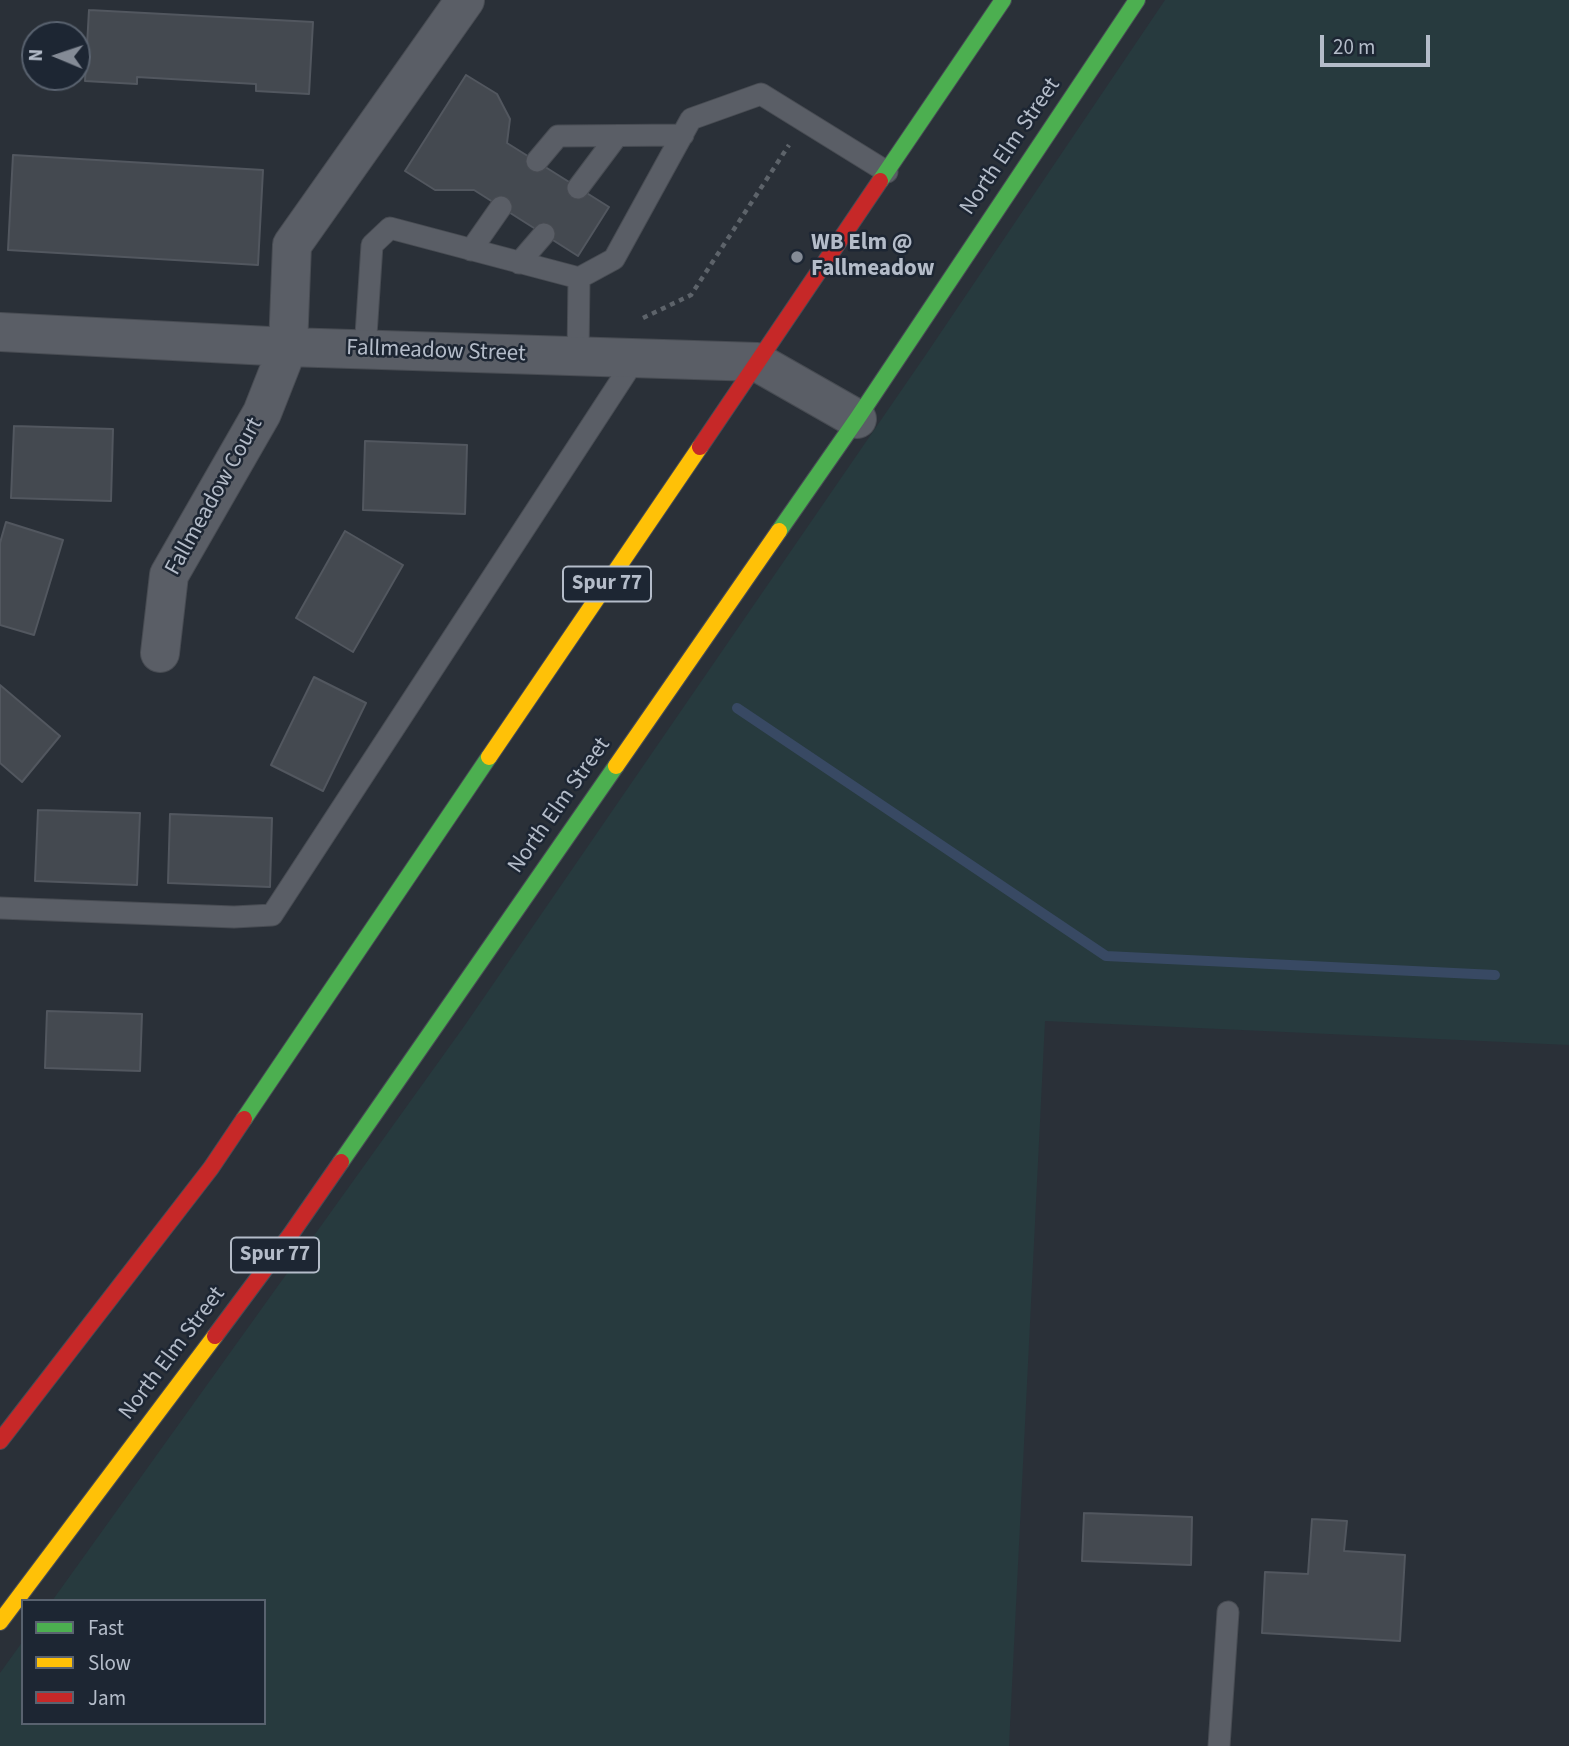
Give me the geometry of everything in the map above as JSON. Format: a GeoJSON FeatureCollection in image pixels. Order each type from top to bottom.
{"type":"FeatureCollection","features":[{"type":"Feature","properties":{"kind":"main road","name":"Spur 77"},"geometry":{"type":"LineString","coordinates":[[0,1441],[211,1168],[1003,0]]}},
{"type":"Feature","properties":{"kind":"main road","name":"North Elm Street"},"geometry":{"type":"LineString","coordinates":[[0,1622],[291,1234],[857,419],[1137,0]]}},
{"type":"Feature","properties":{"kind":"street"},"geometry":{"type":"LineString","coordinates":[[288,347],[292,245],[465,0]]}},
{"type":"Feature","properties":{"kind":"street","name":"Fallmeadow Street"},"geometry":{"type":"LineString","coordinates":[[0,332],[288,347],[757,362],[857,419]]}},
{"type":"Feature","properties":{"kind":"street","name":"Fallmeadow Court"},"geometry":{"type":"LineString","coordinates":[[160,653],[169,575],[261,413],[288,347]]}},
{"type":"Feature","properties":{"kind":"lane"},"geometry":{"type":"LineString","coordinates":[[365,350],[372,245],[390,228],[579,278],[614,259],[691,119],[761,94],[887,172]]}},
{"type":"Feature","properties":{"kind":"lane"},"geometry":{"type":"LineString","coordinates":[[537,161],[558,136],[683,135]]}},
{"type":"Feature","properties":{"kind":"lane"},"geometry":{"type":"LineString","coordinates":[[578,188],[617,136]]}},
{"type":"Feature","properties":{"kind":"lane"},"geometry":{"type":"LineString","coordinates":[[471,250],[501,207]]}},
{"type":"Feature","properties":{"kind":"lane"},"geometry":{"type":"LineString","coordinates":[[519,263],[544,234]]}},
{"type":"Feature","properties":{"kind":"lane"},"geometry":{"type":"LineString","coordinates":[[578,356],[579,278]]}},
{"type":"Feature","properties":{"kind":"lane"},"geometry":{"type":"LineString","coordinates":[[0,908],[234,917],[272,915],[635,359]]}},
{"type":"Feature","properties":{"kind":"lane"},"geometry":{"type":"LineString","coordinates":[[1219,1746],[1228,1612]]}},
{"type":"Feature","properties":{"kind":"green space"},"geometry":{"type":"Polygon","coordinates":[[[1165,0],[1569,0],[1569,1045],[1045,1021],[1009,1746],[0,1746],[0,1673],[21,1644],[21,1725],[266,1725],[266,1599],[53,1599],[465,1025],[927,353],[1165,0]]]}},
{"type":"Feature","properties":{"kind":"building"},"geometry":{"type":"Polygon","coordinates":[[[89,10],[313,22],[309,94],[256,91],[256,84],[137,77],[137,84],[91,81],[91,21],[88,21],[89,10]]]}},
{"type":"Feature","properties":{"kind":"building"},"geometry":{"type":"Polygon","coordinates":[[[466,75],[497,94],[510,119],[507,143],[609,207],[578,256],[474,190],[435,190],[405,171],[466,75]]]}},
{"type":"Feature","properties":{"kind":"building"},"geometry":{"type":"Polygon","coordinates":[[[13,155],[263,170],[258,265],[8,250],[13,155]]]}},
{"type":"Feature","properties":{"kind":"building"},"geometry":{"type":"Polygon","coordinates":[[[14,426],[113,429],[111,501],[11,498],[14,426]]]}},
{"type":"Feature","properties":{"kind":"building"},"geometry":{"type":"Polygon","coordinates":[[[365,441],[467,445],[465,514],[363,510],[365,441]]]}},
{"type":"Feature","properties":{"kind":"building"},"geometry":{"type":"Polygon","coordinates":[[[6,522],[63,540],[34,635],[0,625],[0,543],[6,522]]]}},
{"type":"Feature","properties":{"kind":"building"},"geometry":{"type":"Polygon","coordinates":[[[345,531],[403,565],[353,652],[296,618],[345,531]]]}},
{"type":"Feature","properties":{"kind":"building"},"geometry":{"type":"Polygon","coordinates":[[[314,677],[366,703],[323,791],[271,765],[314,677]]]}},
{"type":"Feature","properties":{"kind":"building"},"geometry":{"type":"Polygon","coordinates":[[[0,685],[60,736],[22,782],[0,763],[0,685]]]}},
{"type":"Feature","properties":{"kind":"building"},"geometry":{"type":"Polygon","coordinates":[[[38,810],[140,813],[137,885],[35,881],[38,810]]]}},
{"type":"Feature","properties":{"kind":"building"},"geometry":{"type":"Polygon","coordinates":[[[170,814],[272,818],[270,887],[168,883],[170,814]]]}},
{"type":"Feature","properties":{"kind":"building"},"geometry":{"type":"Polygon","coordinates":[[[47,1011],[142,1014],[140,1071],[45,1068],[47,1011]]]}},
{"type":"Feature","properties":{"kind":"building"},"geometry":{"type":"Polygon","coordinates":[[[1084,1513],[1192,1517],[1191,1565],[1082,1561],[1084,1513]]]}},
{"type":"Feature","properties":{"kind":"building"},"geometry":{"type":"Polygon","coordinates":[[[1312,1519],[1347,1521],[1344,1551],[1405,1555],[1400,1641],[1262,1633],[1265,1572],[1308,1574],[1312,1519]]]}},
{"type":"Feature","properties":{"kind":"waterway"},"geometry":{"type":"LineString","coordinates":[[737,708],[1106,956],[1495,975]]}},
{"type":"Feature","properties":{"kind":"traffic: fast"},"geometry":{"type":"LineString","coordinates":[[880,181],[1003,0]]}},
{"type":"Feature","properties":{"kind":"traffic: fast"},"geometry":{"type":"LineString","coordinates":[[779,531],[1137,0]]}},
{"type":"Feature","properties":{"kind":"traffic: fast"},"geometry":{"type":"LineString","coordinates":[[244,1119],[489,757]]}},
{"type":"Feature","properties":{"kind":"traffic: fast"},"geometry":{"type":"LineString","coordinates":[[341,1162],[616,766]]}},
{"type":"Feature","properties":{"kind":"traffic: slow"},"geometry":{"type":"LineString","coordinates":[[489,757],[700,447]]}},
{"type":"Feature","properties":{"kind":"traffic: slow"},"geometry":{"type":"LineString","coordinates":[[616,766],[779,531]]}},
{"type":"Feature","properties":{"kind":"traffic: slow"},"geometry":{"type":"LineString","coordinates":[[0,1622],[215,1336]]}},
{"type":"Feature","properties":{"kind":"traffic: jam"},"geometry":{"type":"LineString","coordinates":[[700,447],[880,181]]}},
{"type":"Feature","properties":{"kind":"traffic: jam"},"geometry":{"type":"LineString","coordinates":[[0,1441],[211,1168],[244,1119]]}},
{"type":"Feature","properties":{"kind":"traffic: jam"},"geometry":{"type":"LineString","coordinates":[[215,1336],[341,1162]]}},
{"type":"Feature","properties":{"kind":"place","name":"WB Elm @ Fallmeadow"},"geometry":{"type":"Point","coordinates":[797,257]}}]}
